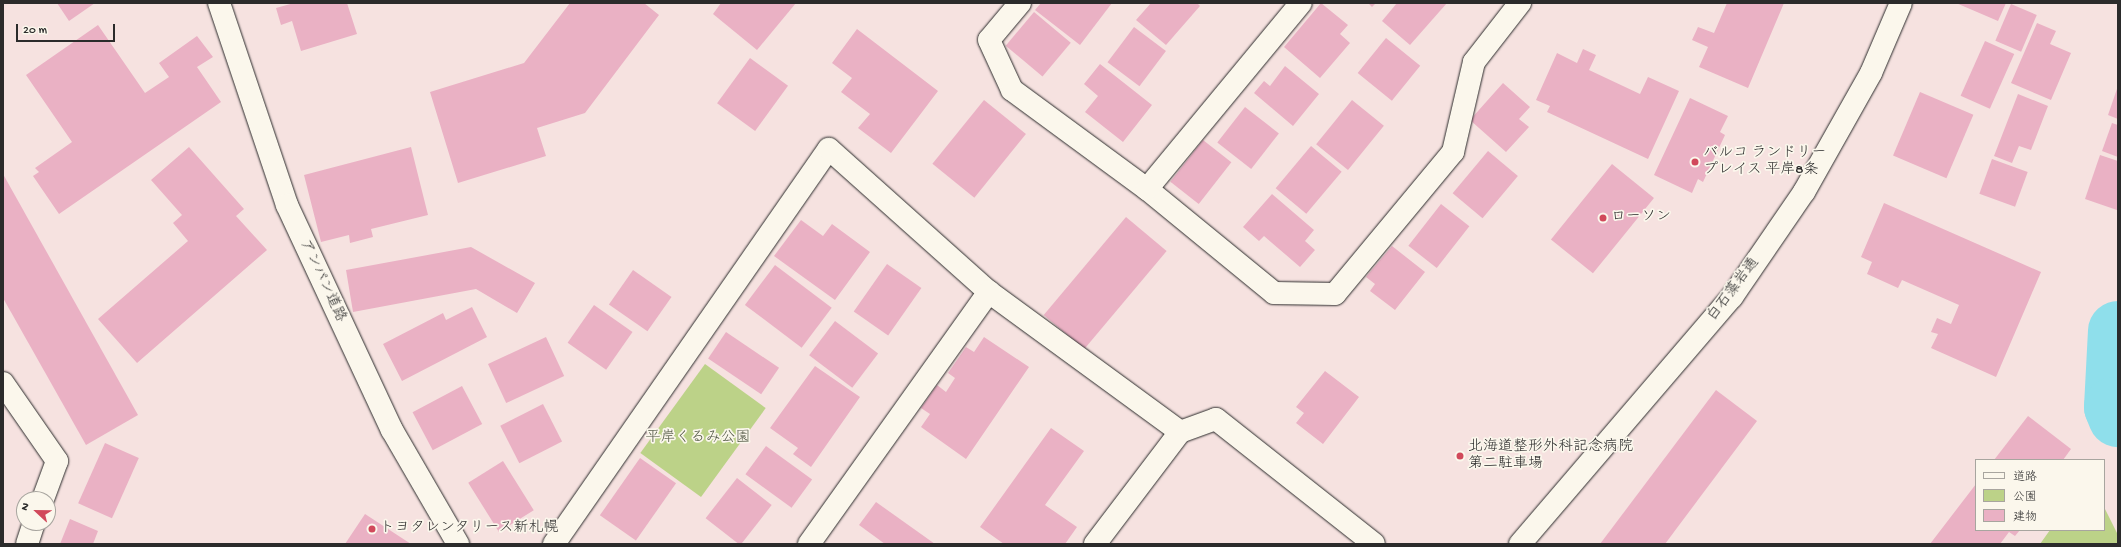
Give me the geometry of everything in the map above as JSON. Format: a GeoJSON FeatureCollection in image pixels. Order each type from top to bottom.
{"type":"FeatureCollection","features":[{"type":"Feature","properties":{"kind":"street","name":"アンパン道路"},"geometry":{"type":"LineString","coordinates":[[219,3],[287,205],[392,430],[458,544]]}},
{"type":"Feature","properties":{"kind":"street"},"geometry":{"type":"LineString","coordinates":[[1020,3],[989,40],[1012,90],[1147,189],[1274,293],[1335,294],[1453,152],[1474,62],[1520,3]]}},
{"type":"Feature","properties":{"kind":"street"},"geometry":{"type":"LineString","coordinates":[[1147,189],[1301,3]]}},
{"type":"Feature","properties":{"kind":"street","name":"白石藻岩通"},"geometry":{"type":"LineString","coordinates":[[1520,544],[1732,297],[1804,192],[1870,73],[1900,3]]}},
{"type":"Feature","properties":{"kind":"street"},"geometry":{"type":"LineString","coordinates":[[554,544],[829,149],[989,292],[1180,432]]}},
{"type":"Feature","properties":{"kind":"street"},"geometry":{"type":"LineString","coordinates":[[809,544],[989,292]]}},
{"type":"Feature","properties":{"kind":"street"},"geometry":{"type":"LineString","coordinates":[[3,383],[57,461],[46,491]]}},
{"type":"Feature","properties":{"kind":"street"},"geometry":{"type":"LineString","coordinates":[[1095,544],[1180,432],[1216,419],[1374,544]]}},
{"type":"Feature","properties":{"kind":"street"},"geometry":{"type":"LineString","coordinates":[[27,544],[31,531]]}},
{"type":"Feature","properties":{"kind":"green space","name":"平岸くるみ公園"},"geometry":{"type":"Polygon","coordinates":[[[705,364],[766,408],[701,497],[640,453],[705,364]]]}},
{"type":"Feature","properties":{"kind":"green space"},"geometry":{"type":"Polygon","coordinates":[[[2105,509],[2118,535],[2118,544],[2040,544],[2049,531],[2105,531],[2105,509]]]}},
{"type":"Feature","properties":{"kind":"building"},"geometry":{"type":"Polygon","coordinates":[[[57,3],[95,3],[69,21],[57,3]]]}},
{"type":"Feature","properties":{"kind":"building"},"geometry":{"type":"Polygon","coordinates":[[[294,3],[347,3],[357,34],[301,51],[292,21],[281,25],[276,8],[294,3]]]}},
{"type":"Feature","properties":{"kind":"building"},"geometry":{"type":"Polygon","coordinates":[[[570,3],[644,3],[659,15],[585,113],[537,128],[546,156],[458,183],[430,92],[524,63],[570,3]]]}},
{"type":"Feature","properties":{"kind":"building"},"geometry":{"type":"Polygon","coordinates":[[[721,3],[796,3],[757,50],[713,14],[721,3]]]}},
{"type":"Feature","properties":{"kind":"building"},"geometry":{"type":"Polygon","coordinates":[[[1041,3],[1112,3],[1080,45],[1035,10],[1041,3]]]}},
{"type":"Feature","properties":{"kind":"building"},"geometry":{"type":"Polygon","coordinates":[[[1151,3],[1197,3],[1200,6],[1166,45],[1136,20],[1151,3]]]}},
{"type":"Feature","properties":{"kind":"building"},"geometry":{"type":"Polygon","coordinates":[[[1321,3],[1348,25],[1340,34],[1350,43],[1320,78],[1284,47],[1321,3]]]}},
{"type":"Feature","properties":{"kind":"building"},"geometry":{"type":"Polygon","coordinates":[[[1368,3],[1376,3],[1372,7],[1368,3]]]}},
{"type":"Feature","properties":{"kind":"building"},"geometry":{"type":"Polygon","coordinates":[[[1397,3],[1447,3],[1410,45],[1382,21],[1397,3]]]}},
{"type":"Feature","properties":{"kind":"building"},"geometry":{"type":"Polygon","coordinates":[[[1727,3],[1784,3],[1748,88],[1699,67],[1708,47],[1692,40],[1698,27],[1714,33],[1727,3]]]}},
{"type":"Feature","properties":{"kind":"building"},"geometry":{"type":"Polygon","coordinates":[[[1956,3],[2006,3],[1998,21],[1956,3]]]}},
{"type":"Feature","properties":{"kind":"building"},"geometry":{"type":"Polygon","coordinates":[[[2011,4],[2037,15],[2021,52],[1995,41],[2011,4]]]}},
{"type":"Feature","properties":{"kind":"building"},"geometry":{"type":"Polygon","coordinates":[[[1034,12],[1071,43],[1042,77],[1006,46],[1034,12]]]}},
{"type":"Feature","properties":{"kind":"building"},"geometry":{"type":"Polygon","coordinates":[[[2037,23],[2056,31],[2050,44],[2071,53],[2051,100],[2011,83],[2037,23]]]}},
{"type":"Feature","properties":{"kind":"building"},"geometry":{"type":"Polygon","coordinates":[[[98,25],[145,93],[169,77],[159,63],[197,36],[213,57],[197,67],[221,102],[59,214],[33,176],[39,172],[35,168],[72,142],[26,75],[98,25]]]}},
{"type":"Feature","properties":{"kind":"building"},"geometry":{"type":"Polygon","coordinates":[[[1134,27],[1166,51],[1139,86],[1108,62],[1134,27]]]}},
{"type":"Feature","properties":{"kind":"building"},"geometry":{"type":"Polygon","coordinates":[[[857,29],[938,91],[891,153],[858,128],[870,114],[841,92],[852,78],[832,63],[857,29]]]}},
{"type":"Feature","properties":{"kind":"building"},"geometry":{"type":"Polygon","coordinates":[[[1386,38],[1420,66],[1392,101],[1358,73],[1386,38]]]}},
{"type":"Feature","properties":{"kind":"building"},"geometry":{"type":"Polygon","coordinates":[[[1985,41],[2014,54],[1990,109],[1961,96],[1985,41]]]}},
{"type":"Feature","properties":{"kind":"building"},"geometry":{"type":"Polygon","coordinates":[[[1583,49],[1596,55],[1589,70],[1640,94],[1648,77],[1679,91],[1648,159],[1547,112],[1550,106],[1536,100],[1557,53],[1577,63],[1583,49]]]}},
{"type":"Feature","properties":{"kind":"building"},"geometry":{"type":"Polygon","coordinates":[[[750,58],[788,86],[755,131],[717,103],[750,58]]]}},
{"type":"Feature","properties":{"kind":"building"},"geometry":{"type":"Polygon","coordinates":[[[1100,64],[1152,105],[1123,142],[1085,112],[1098,96],[1084,84],[1100,64]]]}},
{"type":"Feature","properties":{"kind":"building"},"geometry":{"type":"Polygon","coordinates":[[[1285,66],[1319,94],[1293,126],[1254,93],[1264,81],[1270,86],[1285,66]]]}},
{"type":"Feature","properties":{"kind":"building"},"geometry":{"type":"Polygon","coordinates":[[[1503,83],[1530,107],[1519,119],[1529,127],[1506,152],[1470,120],[1503,83]]]}},
{"type":"Feature","properties":{"kind":"building"},"geometry":{"type":"Polygon","coordinates":[[[2118,86],[2118,119],[2108,115],[2118,86]]]}},
{"type":"Feature","properties":{"kind":"building"},"geometry":{"type":"Polygon","coordinates":[[[1920,92],[1973,115],[1946,178],[1893,156],[1920,92]]]}},
{"type":"Feature","properties":{"kind":"building"},"geometry":{"type":"Polygon","coordinates":[[[2018,94],[2048,106],[2031,150],[2019,146],[2012,163],[1994,156],[2018,94]]]}},
{"type":"Feature","properties":{"kind":"building"},"geometry":{"type":"Polygon","coordinates":[[[1690,98],[1728,116],[1720,132],[1725,135],[1703,182],[1698,179],[1692,193],[1654,175],[1690,98]]]}},
{"type":"Feature","properties":{"kind":"building"},"geometry":{"type":"Polygon","coordinates":[[[984,100],[1026,134],[974,198],[932,164],[984,100]]]}},
{"type":"Feature","properties":{"kind":"building"},"geometry":{"type":"Polygon","coordinates":[[[1352,100],[1384,126],[1348,170],[1316,144],[1352,100]]]}},
{"type":"Feature","properties":{"kind":"building"},"geometry":{"type":"Polygon","coordinates":[[[1245,107],[1279,133],[1251,169],[1217,142],[1245,107]]]}},
{"type":"Feature","properties":{"kind":"building"},"geometry":{"type":"Polygon","coordinates":[[[2112,123],[2118,125],[2118,157],[2102,151],[2112,123]]]}},
{"type":"Feature","properties":{"kind":"building"},"geometry":{"type":"Polygon","coordinates":[[[1203,140],[1231,162],[1199,204],[1170,182],[1203,140]]]}},
{"type":"Feature","properties":{"kind":"building"},"geometry":{"type":"Polygon","coordinates":[[[1311,146],[1342,172],[1306,214],[1276,188],[1311,146]]]}},
{"type":"Feature","properties":{"kind":"building"},"geometry":{"type":"Polygon","coordinates":[[[189,147],[244,209],[236,216],[267,250],[137,363],[98,319],[188,241],[173,223],[182,215],[151,180],[189,147]]]}},
{"type":"Feature","properties":{"kind":"building"},"geometry":{"type":"Polygon","coordinates":[[[411,147],[428,215],[371,229],[373,237],[350,243],[349,235],[321,242],[304,175],[411,147]]]}},
{"type":"Feature","properties":{"kind":"building"},"geometry":{"type":"Polygon","coordinates":[[[1488,151],[1518,176],[1483,218],[1453,193],[1488,151]]]}},
{"type":"Feature","properties":{"kind":"building"},"geometry":{"type":"Polygon","coordinates":[[[2100,155],[2118,161],[2117,210],[2085,199],[2100,155]]]}},
{"type":"Feature","properties":{"kind":"building"},"geometry":{"type":"Polygon","coordinates":[[[1992,159],[2028,172],[2015,207],[1979,194],[1992,159]]]}},
{"type":"Feature","properties":{"kind":"building","name":"ローソン"},"geometry":{"type":"Polygon","coordinates":[[[1612,164],[1654,198],[1593,273],[1551,239],[1612,164]]]}},
{"type":"Feature","properties":{"kind":"building"},"geometry":{"type":"Polygon","coordinates":[[[3,174],[138,415],[86,445],[3,298],[3,174]]]}},
{"type":"Feature","properties":{"kind":"building"},"geometry":{"type":"Polygon","coordinates":[[[1272,194],[1314,230],[1305,241],[1315,250],[1300,267],[1264,236],[1259,241],[1243,227],[1272,194]]]}},
{"type":"Feature","properties":{"kind":"building"},"geometry":{"type":"Polygon","coordinates":[[[1884,203],[2041,272],[1996,377],[1931,348],[1938,334],[1931,332],[1937,318],[1951,324],[1959,305],[1902,280],[1898,288],[1867,274],[1872,262],[1861,257],[1884,203]]]}},
{"type":"Feature","properties":{"kind":"building"},"geometry":{"type":"Polygon","coordinates":[[[1441,204],[1469,226],[1437,268],[1408,246],[1441,204]]]}},
{"type":"Feature","properties":{"kind":"building"},"geometry":{"type":"Polygon","coordinates":[[[1126,217],[1167,251],[1084,349],[1044,315],[1126,217]]]}},
{"type":"Feature","properties":{"kind":"building"},"geometry":{"type":"Polygon","coordinates":[[[801,220],[823,236],[832,224],[870,252],[835,300],[774,256],[801,220]]]}},
{"type":"Feature","properties":{"kind":"building"},"geometry":{"type":"Polygon","coordinates":[[[1392,246],[1425,272],[1395,310],[1370,291],[1375,284],[1366,277],[1392,246]]]}},
{"type":"Feature","properties":{"kind":"building"},"geometry":{"type":"Polygon","coordinates":[[[471,247],[535,283],[517,313],[476,289],[353,312],[346,270],[471,247]]]}},
{"type":"Feature","properties":{"kind":"building"},"geometry":{"type":"Polygon","coordinates":[[[887,264],[921,288],[888,336],[854,312],[887,264]]]}},
{"type":"Feature","properties":{"kind":"building"},"geometry":{"type":"Polygon","coordinates":[[[775,265],[832,308],[802,348],[745,305],[775,265]]]}},
{"type":"Feature","properties":{"kind":"building"},"geometry":{"type":"Polygon","coordinates":[[[633,270],[672,297],[647,331],[609,304],[633,270]]]}},
{"type":"Feature","properties":{"kind":"building"},"geometry":{"type":"Polygon","coordinates":[[[594,305],[633,332],[606,370],[568,343],[594,305]]]}},
{"type":"Feature","properties":{"kind":"building"},"geometry":{"type":"Polygon","coordinates":[[[472,307],[487,337],[402,381],[383,344],[443,313],[446,320],[472,307]]]}},
{"type":"Feature","properties":{"kind":"building"},"geometry":{"type":"Polygon","coordinates":[[[835,321],[878,353],[852,388],[809,355],[835,321]]]}},
{"type":"Feature","properties":{"kind":"building"},"geometry":{"type":"Polygon","coordinates":[[[726,332],[779,368],[761,394],[708,359],[726,332]]]}},
{"type":"Feature","properties":{"kind":"building"},"geometry":{"type":"Polygon","coordinates":[[[546,337],[564,376],[506,403],[488,364],[546,337]]]}},
{"type":"Feature","properties":{"kind":"building"},"geometry":{"type":"Polygon","coordinates":[[[984,337],[1029,367],[966,459],[921,427],[930,414],[921,408],[937,385],[946,392],[955,378],[948,373],[966,347],[974,352],[984,337]]]}},
{"type":"Feature","properties":{"kind":"building"},"geometry":{"type":"Polygon","coordinates":[[[815,366],[860,397],[811,467],[793,454],[798,448],[770,428],[815,366]]]}},
{"type":"Feature","properties":{"kind":"building"},"geometry":{"type":"Polygon","coordinates":[[[1325,371],[1359,397],[1323,444],[1296,423],[1304,413],[1296,407],[1325,371]]]}},
{"type":"Feature","properties":{"kind":"building"},"geometry":{"type":"Polygon","coordinates":[[[462,386],[482,424],[433,450],[413,412],[462,386]]]}},
{"type":"Feature","properties":{"kind":"building"},"geometry":{"type":"Polygon","coordinates":[[[1716,390],[1757,421],[1665,544],[1600,544],[1716,390]]]}},
{"type":"Feature","properties":{"kind":"building"},"geometry":{"type":"Polygon","coordinates":[[[543,404],[562,441],[519,463],[500,426],[543,404]]]}},
{"type":"Feature","properties":{"kind":"building"},"geometry":{"type":"Polygon","coordinates":[[[2028,416],[2071,449],[2064,459],[1995,459],[2028,416]]]}},
{"type":"Feature","properties":{"kind":"building"},"geometry":{"type":"Polygon","coordinates":[[[1051,428],[1084,451],[1045,505],[1077,527],[1065,544],[1004,544],[980,527],[1051,428]]]}},
{"type":"Feature","properties":{"kind":"building"},"geometry":{"type":"Polygon","coordinates":[[[105,443],[139,458],[112,518],[78,503],[105,443]]]}},
{"type":"Feature","properties":{"kind":"building"},"geometry":{"type":"Polygon","coordinates":[[[766,446],[812,480],[792,508],[745,474],[766,446]]]}},
{"type":"Feature","properties":{"kind":"building"},"geometry":{"type":"Polygon","coordinates":[[[640,458],[676,483],[636,541],[600,515],[640,458]]]}},
{"type":"Feature","properties":{"kind":"building"},"geometry":{"type":"Polygon","coordinates":[[[503,461],[534,510],[499,532],[468,483],[503,461]]]}},
{"type":"Feature","properties":{"kind":"building"},"geometry":{"type":"Polygon","coordinates":[[[737,478],[772,505],[741,544],[739,544],[706,518],[737,478]]]}},
{"type":"Feature","properties":{"kind":"building"},"geometry":{"type":"Polygon","coordinates":[[[1975,485],[1975,531],[2019,531],[2015,536],[2009,532],[2000,544],[1930,544],[1975,485]]]}},
{"type":"Feature","properties":{"kind":"building"},"geometry":{"type":"Polygon","coordinates":[[[876,502],[935,544],[885,544],[859,525],[876,502]]]}},
{"type":"Feature","properties":{"kind":"building","name":"トヨタレンタリース新札幌"},"geometry":{"type":"Polygon","coordinates":[[[365,514],[411,544],[345,544],[365,514]]]}},
{"type":"Feature","properties":{"kind":"building"},"geometry":{"type":"Polygon","coordinates":[[[70,519],[98,531],[93,544],[60,544],[70,519]]]}},
{"type":"Feature","properties":{"kind":"waterway"},"geometry":{"type":"LineString","coordinates":[[2118,331],[2114,407],[2118,417]]}},
{"type":"Feature","properties":{"kind":"place","name":"バルコ ランドリー プレイス 平岸8条"},"geometry":{"type":"Point","coordinates":[1695,162]}},
{"type":"Feature","properties":{"kind":"place","name":"ローソン"},"geometry":{"type":"Point","coordinates":[1603,218]}},
{"type":"Feature","properties":{"kind":"place","name":"北海道整形外科記念病院 第二駐車場"},"geometry":{"type":"Point","coordinates":[1460,456]}},
{"type":"Feature","properties":{"kind":"place","name":"トヨタレンタリース新札幌"},"geometry":{"type":"Point","coordinates":[372,529]}}]}
